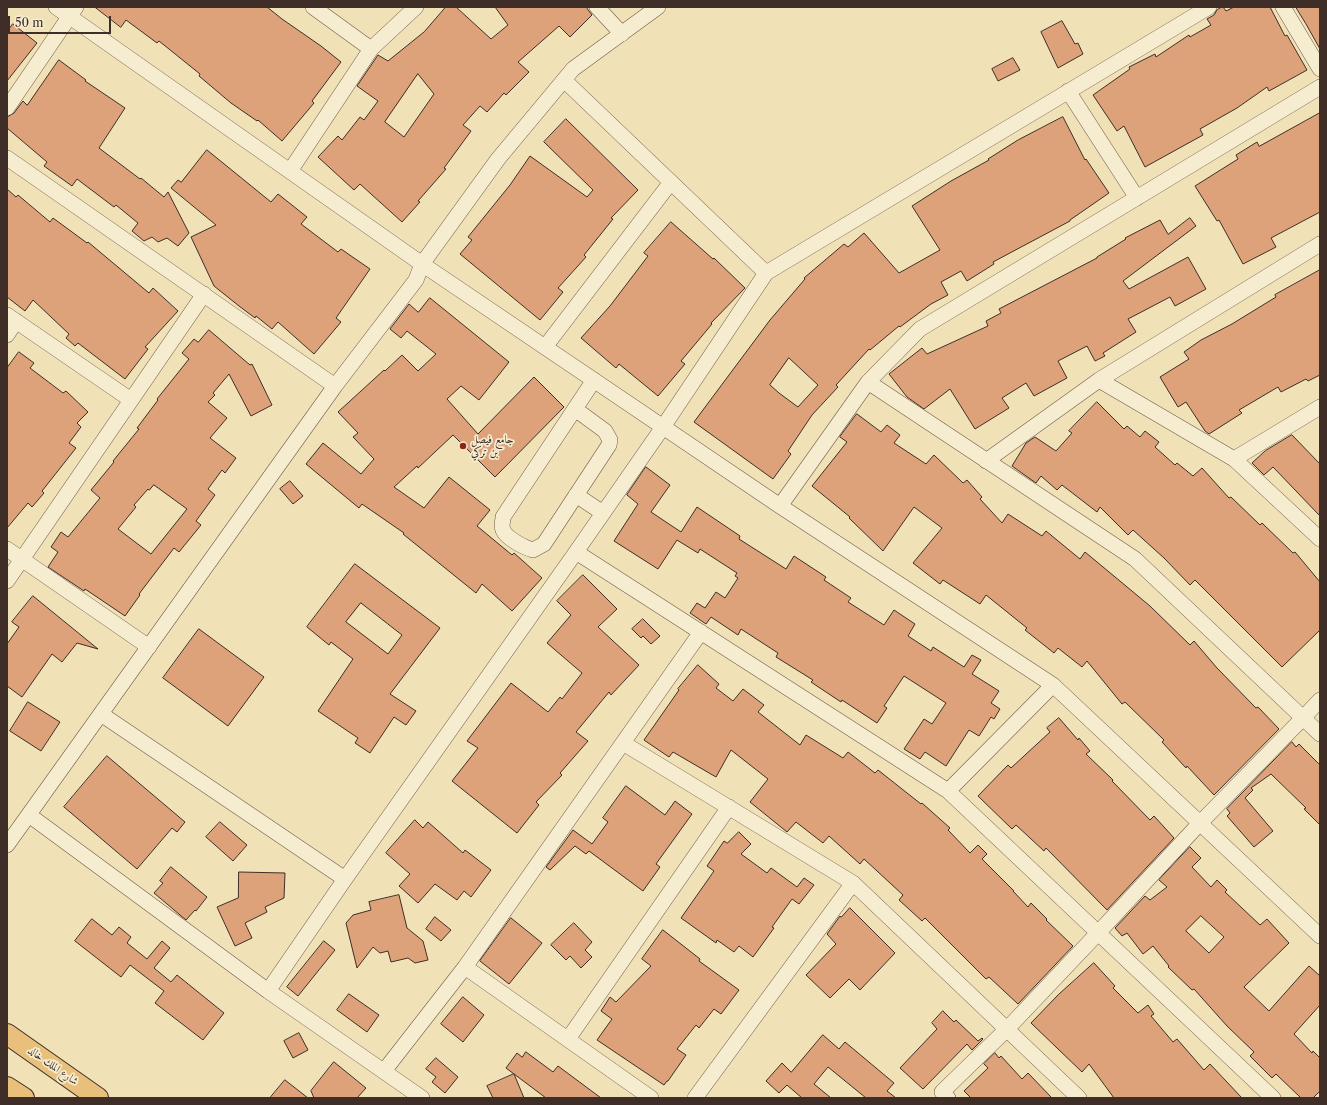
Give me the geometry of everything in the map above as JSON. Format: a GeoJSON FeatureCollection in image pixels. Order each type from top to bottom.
{"type":"FeatureCollection","features":[{"type":"Feature","properties":{"kind":"main road","name":"شارع الملك خالد"},"geometry":{"type":"LineString","coordinates":[[7,1034],[98,1098]]}},
{"type":"Feature","properties":{"kind":"street"},"geometry":{"type":"LineString","coordinates":[[56,7],[73,12],[290,171],[422,264],[780,506],[1053,686],[1320,936]]}},
{"type":"Feature","properties":{"kind":"street"},"geometry":{"type":"LineString","coordinates":[[313,7],[371,50]]}},
{"type":"Feature","properties":{"kind":"street"},"geometry":{"type":"LineString","coordinates":[[290,171],[371,50],[416,7]]}},
{"type":"Feature","properties":{"kind":"street"},"geometry":{"type":"LineString","coordinates":[[597,7],[622,34]]}},
{"type":"Feature","properties":{"kind":"street"},"geometry":{"type":"LineString","coordinates":[[7,845],[13,826],[29,815],[335,386],[416,280],[422,264],[498,159],[573,69],[658,7]]}},
{"type":"Feature","properties":{"kind":"street"},"geometry":{"type":"LineString","coordinates":[[268,991],[663,427],[766,272],[1209,7]]}},
{"type":"Feature","properties":{"kind":"street"},"geometry":{"type":"LineString","coordinates":[[1283,7],[1320,69]]}},
{"type":"Feature","properties":{"kind":"street"},"geometry":{"type":"LineString","coordinates":[[7,108],[73,12]]}},
{"type":"Feature","properties":{"kind":"street"},"geometry":{"type":"LineString","coordinates":[[564,80],[766,272]]}},
{"type":"Feature","properties":{"kind":"street"},"geometry":{"type":"LineString","coordinates":[[780,506],[868,382],[920,329],[1320,87]]}},
{"type":"Feature","properties":{"kind":"street"},"geometry":{"type":"LineString","coordinates":[[1068,91],[1136,198]]}},
{"type":"Feature","properties":{"kind":"street"},"geometry":{"type":"LineString","coordinates":[[7,158],[335,386]]}},
{"type":"Feature","properties":{"kind":"street"},"geometry":{"type":"LineString","coordinates":[[545,347],[671,182]]}},
{"type":"Feature","properties":{"kind":"street"},"geometry":{"type":"LineString","coordinates":[[986,461],[1099,380],[1320,244]]}},
{"type":"Feature","properties":{"kind":"street"},"geometry":{"type":"LineString","coordinates":[[7,581],[204,294]]}},
{"type":"Feature","properties":{"kind":"street"},"geometry":{"type":"LineString","coordinates":[[7,335],[12,318],[131,400]]}},
{"type":"Feature","properties":{"kind":"street"},"geometry":{"type":"LineString","coordinates":[[575,409],[605,431],[610,440],[609,445],[544,544],[533,550],[526,548],[506,535],[503,531],[503,517],[594,380]]}},
{"type":"Feature","properties":{"kind":"street"},"geometry":{"type":"LineString","coordinates":[[1099,380],[1234,459],[1320,538]]}},
{"type":"Feature","properties":{"kind":"street"},"geometry":{"type":"LineString","coordinates":[[868,382],[1135,559],[1320,734]]}},
{"type":"Feature","properties":{"kind":"street"},"geometry":{"type":"LineString","coordinates":[[1234,459],[1320,408]]}},
{"type":"Feature","properties":{"kind":"street"},"geometry":{"type":"LineString","coordinates":[[576,495],[603,513]]}},
{"type":"Feature","properties":{"kind":"street"},"geometry":{"type":"LineString","coordinates":[[7,549],[149,647]]}},
{"type":"Feature","properties":{"kind":"street"},"geometry":{"type":"LineString","coordinates":[[576,552],[948,791],[1273,1098]]}},
{"type":"Feature","properties":{"kind":"street"},"geometry":{"type":"LineString","coordinates":[[384,1071],[465,967],[701,632]]}},
{"type":"Feature","properties":{"kind":"street"},"geometry":{"type":"LineString","coordinates":[[948,791],[1053,686]]}},
{"type":"Feature","properties":{"kind":"street"},"geometry":{"type":"LineString","coordinates":[[942,1096],[1098,933],[1200,823],[1320,700]]}},
{"type":"Feature","properties":{"kind":"street"},"geometry":{"type":"LineString","coordinates":[[101,714],[345,880]]}},
{"type":"Feature","properties":{"kind":"street"},"geometry":{"type":"LineString","coordinates":[[623,743],[853,883],[1079,1098]]}},
{"type":"Feature","properties":{"kind":"street"},"geometry":{"type":"LineString","coordinates":[[568,1039],[729,807]]}},
{"type":"Feature","properties":{"kind":"street"},"geometry":{"type":"LineString","coordinates":[[29,815],[268,991],[422,1098]]}},
{"type":"Feature","properties":{"kind":"street"},"geometry":{"type":"LineString","coordinates":[[695,1098],[853,883]]}},
{"type":"Feature","properties":{"kind":"street"},"geometry":{"type":"LineString","coordinates":[[465,967],[651,1098]]}},
{"type":"Feature","properties":{"kind":"building"},"geometry":{"type":"Polygon","coordinates":[[[95,7],[267,7],[341,62],[312,101],[314,103],[282,141],[258,120],[257,121],[231,103],[199,76],[200,74],[159,41],[157,43],[126,20],[121,27],[95,7]]]}},
{"type":"Feature","properties":{"kind":"building"},"geometry":{"type":"Polygon","coordinates":[[[446,7],[456,7],[491,39],[508,25],[495,7],[586,7],[592,15],[570,37],[559,26],[518,62],[529,72],[506,95],[504,93],[487,112],[480,106],[463,125],[471,131],[444,168],[446,169],[402,222],[360,184],[354,190],[318,157],[338,136],[342,140],[360,117],[364,120],[378,101],[357,86],[378,55],[388,61],[424,32],[446,7]],[[418,74],[385,122],[404,137],[434,94],[418,74]]]}},
{"type":"Feature","properties":{"kind":"building"},"geometry":{"type":"Polygon","coordinates":[[[1222,7],[1226,11],[1234,7],[1270,7],[1285,36],[1287,35],[1307,70],[1269,91],[1267,87],[1237,108],[1200,129],[1203,135],[1145,167],[1124,126],[1117,131],[1093,95],[1130,69],[1129,67],[1155,54],[1156,57],[1189,35],[1190,37],[1211,25],[1207,19],[1214,15],[1217,10],[1222,7]]]}},
{"type":"Feature","properties":{"kind":"building"},"geometry":{"type":"Polygon","coordinates":[[[1296,7],[1320,7],[1320,49],[1306,24],[1296,7]]]}},
{"type":"Feature","properties":{"kind":"building"},"geometry":{"type":"Polygon","coordinates":[[[1062,21],[1075,44],[1078,43],[1083,54],[1058,68],[1041,32],[1062,21]]]}},
{"type":"Feature","properties":{"kind":"building"},"geometry":{"type":"Polygon","coordinates":[[[13,24],[37,43],[7,81],[7,32],[13,24]]]}},
{"type":"Feature","properties":{"kind":"building"},"geometry":{"type":"Polygon","coordinates":[[[1013,58],[1020,70],[998,81],[992,69],[1013,58]]]}},
{"type":"Feature","properties":{"kind":"building"},"geometry":{"type":"Polygon","coordinates":[[[59,60],[86,80],[85,81],[125,108],[99,148],[140,179],[141,178],[164,197],[168,192],[189,233],[178,246],[167,238],[158,242],[152,237],[144,241],[132,231],[138,223],[116,205],[114,207],[77,179],[72,186],[44,166],[47,162],[7,128],[7,117],[14,113],[23,101],[27,105],[59,60]]]}},
{"type":"Feature","properties":{"kind":"building"},"geometry":{"type":"Polygon","coordinates":[[[1320,113],[1320,212],[1271,238],[1276,247],[1243,264],[1219,220],[1217,221],[1195,186],[1238,159],[1236,155],[1257,142],[1259,146],[1320,113]]]}},
{"type":"Feature","properties":{"kind":"building"},"geometry":{"type":"Polygon","coordinates":[[[1063,117],[1085,160],[1086,159],[1109,193],[1070,221],[993,262],[994,264],[967,281],[961,271],[941,282],[948,295],[931,304],[900,327],[899,326],[870,350],[869,349],[836,385],[838,387],[812,415],[788,451],[791,454],[773,479],[694,422],[770,320],[805,279],[804,278],[844,244],[848,247],[864,233],[899,273],[940,250],[912,206],[951,181],[989,160],[988,159],[1018,140],[1063,117]],[[789,358],[770,385],[798,407],[818,385],[789,358]]]}},
{"type":"Feature","properties":{"kind":"building"},"geometry":{"type":"Polygon","coordinates":[[[566,119],[638,190],[611,218],[613,219],[584,255],[586,257],[558,288],[563,292],[540,320],[460,254],[472,240],[468,237],[510,185],[530,156],[587,197],[593,190],[544,142],[566,119]]]}},
{"type":"Feature","properties":{"kind":"building"},"geometry":{"type":"Polygon","coordinates":[[[207,150],[271,202],[278,194],[307,217],[301,224],[338,252],[341,249],[370,269],[336,318],[341,322],[314,354],[278,322],[272,329],[256,316],[255,318],[214,286],[191,237],[216,225],[171,188],[178,180],[181,182],[207,150]]]}},
{"type":"Feature","properties":{"kind":"building"},"geometry":{"type":"Polygon","coordinates":[[[7,189],[16,197],[18,195],[50,222],[53,218],[87,243],[88,242],[149,293],[153,288],[178,311],[145,347],[148,349],[125,379],[78,343],[75,346],[66,338],[69,334],[33,300],[25,311],[7,297],[7,189]]]}},
{"type":"Feature","properties":{"kind":"building"},"geometry":{"type":"Polygon","coordinates":[[[1190,218],[1196,226],[1123,281],[1129,289],[1188,257],[1206,289],[1175,306],[1170,297],[1128,319],[1136,332],[1103,353],[1105,356],[1095,361],[1087,346],[1058,361],[1067,378],[1034,396],[1026,383],[1002,398],[1009,408],[975,429],[950,389],[924,409],[907,397],[889,374],[922,348],[927,354],[988,326],[986,321],[1001,313],[999,309],[1097,258],[1126,239],[1125,238],[1160,220],[1168,234],[1190,218]]]}},
{"type":"Feature","properties":{"kind":"building"},"geometry":{"type":"Polygon","coordinates":[[[671,222],[713,259],[714,258],[745,288],[711,323],[712,324],[681,361],[685,364],[658,396],[619,364],[616,368],[581,338],[610,306],[648,256],[644,253],[671,222]]]}},
{"type":"Feature","properties":{"kind":"building"},"geometry":{"type":"Polygon","coordinates":[[[1320,270],[1320,375],[1308,381],[1306,379],[1281,392],[1278,387],[1239,410],[1242,413],[1209,434],[1205,431],[1186,402],[1178,407],[1160,377],[1189,359],[1184,352],[1201,340],[1232,324],[1276,297],[1275,295],[1320,270]]]}},
{"type":"Feature","properties":{"kind":"building"},"geometry":{"type":"Polygon","coordinates":[[[430,298],[509,362],[479,400],[461,386],[447,399],[478,434],[534,377],[564,407],[495,477],[453,435],[418,468],[417,466],[394,487],[424,508],[449,477],[490,510],[477,526],[512,555],[514,553],[542,578],[512,611],[482,584],[476,593],[403,534],[404,533],[362,504],[359,508],[306,464],[323,443],[361,474],[374,459],[353,437],[358,433],[338,412],[402,355],[418,371],[436,354],[407,331],[401,338],[390,329],[409,304],[418,312],[430,298]]]}},
{"type":"Feature","properties":{"kind":"building"},"geometry":{"type":"Polygon","coordinates":[[[209,330],[250,365],[252,364],[272,405],[251,416],[229,374],[213,393],[215,395],[208,402],[227,418],[210,438],[236,458],[225,473],[222,470],[208,489],[215,495],[196,521],[201,525],[179,552],[174,548],[139,594],[140,595],[125,616],[85,589],[84,591],[48,567],[58,552],[51,547],[61,532],[68,537],[100,498],[91,490],[139,429],[137,428],[158,400],[157,399],[189,359],[182,353],[194,339],[198,342],[209,330]],[[154,485],[149,490],[148,489],[134,505],[136,507],[118,529],[151,554],[187,509],[154,485]]]}},
{"type":"Feature","properties":{"kind":"building"},"geometry":{"type":"Polygon","coordinates":[[[19,352],[34,363],[30,368],[63,393],[66,391],[88,412],[77,423],[81,427],[69,443],[76,448],[42,491],[44,493],[32,507],[28,503],[7,528],[7,368],[19,352]]]}},
{"type":"Feature","properties":{"kind":"building"},"geometry":{"type":"Polygon","coordinates":[[[1097,402],[1124,429],[1127,426],[1140,437],[1145,431],[1159,442],[1155,447],[1175,465],[1177,463],[1193,476],[1202,468],[1229,498],[1231,497],[1260,525],[1262,523],[1293,553],[1295,552],[1320,582],[1320,630],[1282,667],[1195,580],[1190,585],[1164,558],[1133,530],[1128,535],[1100,507],[1097,512],[1062,485],[1057,490],[1041,476],[1036,483],[1012,466],[1026,443],[1035,437],[1056,451],[1072,433],[1069,431],[1097,402]]]}},
{"type":"Feature","properties":{"kind":"building"},"geometry":{"type":"Polygon","coordinates":[[[857,414],[881,432],[887,425],[900,435],[894,443],[926,464],[934,455],[963,483],[967,480],[982,497],[980,499],[1002,523],[1008,514],[1042,536],[1046,531],[1080,559],[1085,552],[1150,606],[1190,645],[1194,641],[1217,668],[1279,729],[1214,795],[1162,742],[1164,740],[1125,702],[1122,704],[1087,661],[1082,667],[1058,648],[1054,653],[1025,630],[1027,628],[986,595],[980,604],[943,580],[940,584],[913,563],[942,528],[914,507],[883,551],[849,518],[850,517],[812,486],[847,442],[840,437],[857,414]]]}},
{"type":"Feature","properties":{"kind":"building"},"geometry":{"type":"Polygon","coordinates":[[[1292,435],[1320,464],[1320,516],[1273,467],[1264,475],[1252,463],[1265,451],[1292,435]]]}},
{"type":"Feature","properties":{"kind":"building"},"geometry":{"type":"Polygon","coordinates":[[[646,467],[670,485],[651,512],[681,532],[697,507],[740,536],[739,539],[786,569],[794,556],[826,577],[824,580],[851,598],[848,602],[884,625],[894,610],[915,624],[908,636],[931,651],[933,647],[964,667],[972,655],[981,660],[972,674],[999,691],[991,703],[1000,709],[994,719],[991,717],[979,736],[969,730],[946,766],[925,752],[920,759],[904,749],[924,719],[932,724],[946,703],[904,676],[884,706],[887,708],[877,723],[811,682],[813,680],[776,657],[778,653],[741,629],[738,635],[711,617],[706,624],[690,613],[697,603],[705,608],[716,592],[725,598],[738,578],[735,576],[737,573],[700,549],[698,553],[677,540],[658,569],[614,541],[638,504],[627,495],[646,467]]]}},
{"type":"Feature","properties":{"kind":"building"},"geometry":{"type":"Polygon","coordinates":[[[290,481],[303,496],[293,504],[280,489],[290,481]]]}},
{"type":"Feature","properties":{"kind":"building"},"geometry":{"type":"Polygon","coordinates":[[[355,564],[440,628],[390,694],[416,711],[406,725],[394,717],[370,753],[355,743],[358,738],[318,711],[353,659],[331,642],[329,645],[307,627],[355,564]],[[361,603],[346,622],[388,654],[402,635],[361,603]]]}},
{"type":"Feature","properties":{"kind":"building"},"geometry":{"type":"Polygon","coordinates":[[[583,575],[617,609],[598,627],[639,665],[611,695],[609,692],[576,732],[588,741],[560,773],[562,775],[536,802],[539,805],[517,833],[452,781],[478,748],[467,741],[511,683],[548,712],[560,697],[562,699],[582,673],[547,643],[571,615],[557,601],[583,575]]]}},
{"type":"Feature","properties":{"kind":"building"},"geometry":{"type":"Polygon","coordinates":[[[33,596],[98,649],[77,643],[62,662],[52,654],[22,697],[7,686],[7,644],[19,627],[12,622],[33,596]]]}},
{"type":"Feature","properties":{"kind":"building"},"geometry":{"type":"Polygon","coordinates":[[[643,619],[660,636],[651,644],[643,636],[641,638],[632,629],[643,619]]]}},
{"type":"Feature","properties":{"kind":"building"},"geometry":{"type":"Polygon","coordinates":[[[199,629],[264,677],[228,726],[163,678],[199,629]]]}},
{"type":"Feature","properties":{"kind":"building"},"geometry":{"type":"Polygon","coordinates":[[[698,665],[719,684],[716,688],[733,701],[743,689],[764,705],[758,712],[800,745],[806,735],[843,758],[848,752],[875,773],[878,770],[921,804],[922,803],[950,828],[948,830],[970,853],[978,845],[987,854],[982,859],[1028,907],[1031,903],[1073,946],[1018,1004],[989,977],[986,979],[925,918],[922,921],[899,900],[903,895],[864,859],[860,864],[829,836],[823,843],[796,822],[787,832],[750,802],[768,779],[731,750],[716,777],[673,752],[669,757],[644,740],[679,690],[678,689],[698,665]]]}},
{"type":"Feature","properties":{"kind":"building"},"geometry":{"type":"Polygon","coordinates":[[[28,702],[60,722],[41,751],[10,731],[28,702]]]}},
{"type":"Feature","properties":{"kind":"building"},"geometry":{"type":"Polygon","coordinates":[[[1059,718],[1078,740],[1079,738],[1090,751],[1086,754],[1113,780],[1112,781],[1150,820],[1154,816],[1174,838],[1107,910],[1046,848],[1044,851],[1016,825],[1012,829],[978,796],[1008,765],[1011,768],[1050,732],[1047,728],[1059,718]]]}},
{"type":"Feature","properties":{"kind":"building"},"geometry":{"type":"Polygon","coordinates":[[[1292,742],[1296,747],[1299,744],[1320,765],[1320,825],[1304,809],[1306,808],[1271,774],[1251,788],[1253,790],[1245,798],[1273,831],[1254,847],[1227,816],[1230,813],[1227,809],[1292,742]]]}},
{"type":"Feature","properties":{"kind":"building"},"geometry":{"type":"Polygon","coordinates":[[[107,756],[185,822],[177,832],[172,828],[137,869],[64,807],[107,756]]]}},
{"type":"Feature","properties":{"kind":"building"},"geometry":{"type":"Polygon","coordinates":[[[626,786],[665,815],[675,801],[692,814],[656,864],[660,867],[643,891],[589,851],[586,854],[575,846],[550,870],[546,867],[573,830],[592,844],[608,822],[603,818],[626,786]]]}},
{"type":"Feature","properties":{"kind":"building"},"geometry":{"type":"Polygon","coordinates":[[[415,820],[423,828],[428,822],[463,853],[465,850],[491,870],[471,897],[464,891],[457,900],[435,884],[418,903],[399,886],[410,874],[386,853],[415,820]]]}},
{"type":"Feature","properties":{"kind":"building"},"geometry":{"type":"Polygon","coordinates":[[[220,822],[247,845],[233,861],[206,837],[220,822]]]}},
{"type":"Feature","properties":{"kind":"building"},"geometry":{"type":"Polygon","coordinates":[[[739,832],[751,844],[741,854],[767,873],[771,868],[797,887],[804,878],[814,885],[799,904],[792,899],[772,927],[774,928],[753,957],[739,946],[734,952],[717,940],[716,943],[681,918],[714,871],[707,866],[724,841],[727,843],[739,832]]]}},
{"type":"Feature","properties":{"kind":"building"},"geometry":{"type":"Polygon","coordinates":[[[1190,847],[1201,858],[1192,867],[1211,887],[1217,880],[1227,890],[1225,892],[1260,925],[1267,919],[1289,943],[1244,987],[1269,1011],[1309,966],[1320,976],[1320,1005],[1294,1034],[1312,1053],[1313,1051],[1320,1058],[1320,1091],[1313,1098],[1301,1098],[1276,1074],[1272,1078],[1250,1056],[1254,1052],[1227,1026],[1194,989],[1192,990],[1168,967],[1169,966],[1153,946],[1143,954],[1127,933],[1122,936],[1115,928],[1145,896],[1150,900],[1167,887],[1159,880],[1190,847]],[[1201,916],[1186,931],[1209,953],[1224,937],[1201,916]]]}},
{"type":"Feature","properties":{"kind":"building"},"geometry":{"type":"Polygon","coordinates":[[[171,867],[207,897],[196,911],[195,910],[186,920],[154,893],[163,883],[160,881],[171,867]]]}},
{"type":"Feature","properties":{"kind":"building"},"geometry":{"type":"Polygon","coordinates":[[[239,872],[285,873],[284,898],[265,907],[267,912],[245,923],[252,938],[235,946],[217,907],[238,898],[239,872]]]}},
{"type":"Feature","properties":{"kind":"building"},"geometry":{"type":"Polygon","coordinates":[[[399,895],[407,928],[423,941],[428,960],[415,963],[408,958],[391,962],[388,951],[380,953],[373,947],[357,968],[346,923],[353,915],[371,910],[369,902],[399,895]]]}},
{"type":"Feature","properties":{"kind":"building"},"geometry":{"type":"Polygon","coordinates":[[[850,908],[895,953],[860,990],[849,979],[830,998],[806,975],[836,944],[827,934],[840,916],[841,917],[850,908]]]}},
{"type":"Feature","properties":{"kind":"building"},"geometry":{"type":"Polygon","coordinates":[[[435,917],[451,930],[441,941],[426,929],[435,917]]]}},
{"type":"Feature","properties":{"kind":"building"},"geometry":{"type":"Polygon","coordinates":[[[511,918],[542,943],[509,984],[480,961],[511,918]]]}},
{"type":"Feature","properties":{"kind":"building"},"geometry":{"type":"Polygon","coordinates":[[[92,919],[112,935],[119,927],[131,937],[127,943],[147,959],[162,941],[170,948],[154,968],[171,982],[177,975],[224,1013],[203,1040],[155,1003],[164,991],[130,965],[121,977],[75,941],[92,919]]]}},
{"type":"Feature","properties":{"kind":"building"},"geometry":{"type":"Polygon","coordinates":[[[574,923],[592,942],[585,950],[592,957],[581,968],[570,956],[566,960],[551,945],[574,923]]]}},
{"type":"Feature","properties":{"kind":"building"},"geometry":{"type":"Polygon","coordinates":[[[663,930],[700,959],[699,961],[739,990],[721,1014],[714,1009],[699,1028],[696,1025],[677,1049],[686,1055],[664,1085],[597,1040],[612,1019],[601,1011],[610,997],[616,1002],[651,966],[642,959],[663,930]]]}},
{"type":"Feature","properties":{"kind":"building"},"geometry":{"type":"Polygon","coordinates":[[[324,941],[335,950],[298,996],[287,987],[324,941]]]}},
{"type":"Feature","properties":{"kind":"building"},"geometry":{"type":"Polygon","coordinates":[[[1094,963],[1115,986],[1113,988],[1138,1013],[1148,1005],[1154,1014],[1151,1016],[1173,1042],[1177,1039],[1204,1070],[1210,1064],[1242,1098],[1114,1098],[1089,1064],[1082,1072],[1031,1023],[1058,995],[1094,963]]]}},
{"type":"Feature","properties":{"kind":"building"},"geometry":{"type":"Polygon","coordinates":[[[349,994],[379,1015],[367,1032],[337,1010],[349,994]]]}},
{"type":"Feature","properties":{"kind":"building"},"geometry":{"type":"Polygon","coordinates":[[[463,997],[484,1015],[463,1042],[441,1024],[463,997]]]}},
{"type":"Feature","properties":{"kind":"building"},"geometry":{"type":"Polygon","coordinates":[[[943,1011],[954,1022],[956,1020],[978,1041],[982,1038],[983,1039],[972,1050],[967,1044],[923,1089],[900,1068],[937,1029],[932,1023],[943,1011]]]}},
{"type":"Feature","properties":{"kind":"building"},"geometry":{"type":"Polygon","coordinates":[[[299,1033],[308,1050],[293,1058],[284,1041],[299,1033]]]}},
{"type":"Feature","properties":{"kind":"building"},"geometry":{"type":"Polygon","coordinates":[[[823,1035],[839,1049],[845,1042],[894,1083],[887,1091],[896,1098],[866,1098],[828,1067],[814,1084],[831,1098],[802,1098],[787,1085],[779,1093],[766,1081],[782,1063],[791,1072],[823,1035]]]}},
{"type":"Feature","properties":{"kind":"building"},"geometry":{"type":"Polygon","coordinates":[[[526,1052],[553,1072],[558,1066],[601,1098],[546,1098],[506,1068],[517,1053],[522,1057],[526,1052]]]}},
{"type":"Feature","properties":{"kind":"building"},"geometry":{"type":"Polygon","coordinates":[[[995,1053],[999,1058],[1001,1056],[1022,1079],[1028,1073],[1052,1098],[971,1098],[964,1091],[988,1068],[984,1064],[995,1053]]]}},
{"type":"Feature","properties":{"kind":"building"},"geometry":{"type":"Polygon","coordinates":[[[436,1058],[458,1077],[445,1093],[432,1082],[436,1077],[426,1069],[436,1058]]]}},
{"type":"Feature","properties":{"kind":"building"},"geometry":{"type":"Polygon","coordinates":[[[334,1062],[366,1088],[357,1098],[314,1098],[311,1091],[334,1062]]]}},
{"type":"Feature","properties":{"kind":"building"},"geometry":{"type":"Polygon","coordinates":[[[514,1074],[524,1098],[493,1098],[487,1086],[514,1074]]]}},
{"type":"Feature","properties":{"kind":"building"},"geometry":{"type":"Polygon","coordinates":[[[285,1080],[308,1098],[270,1098],[285,1080]]]}},
{"type":"Feature","properties":{"kind":"place","name":"جامع فيصل بن تركي"},"geometry":{"type":"Point","coordinates":[463,446]}}]}
